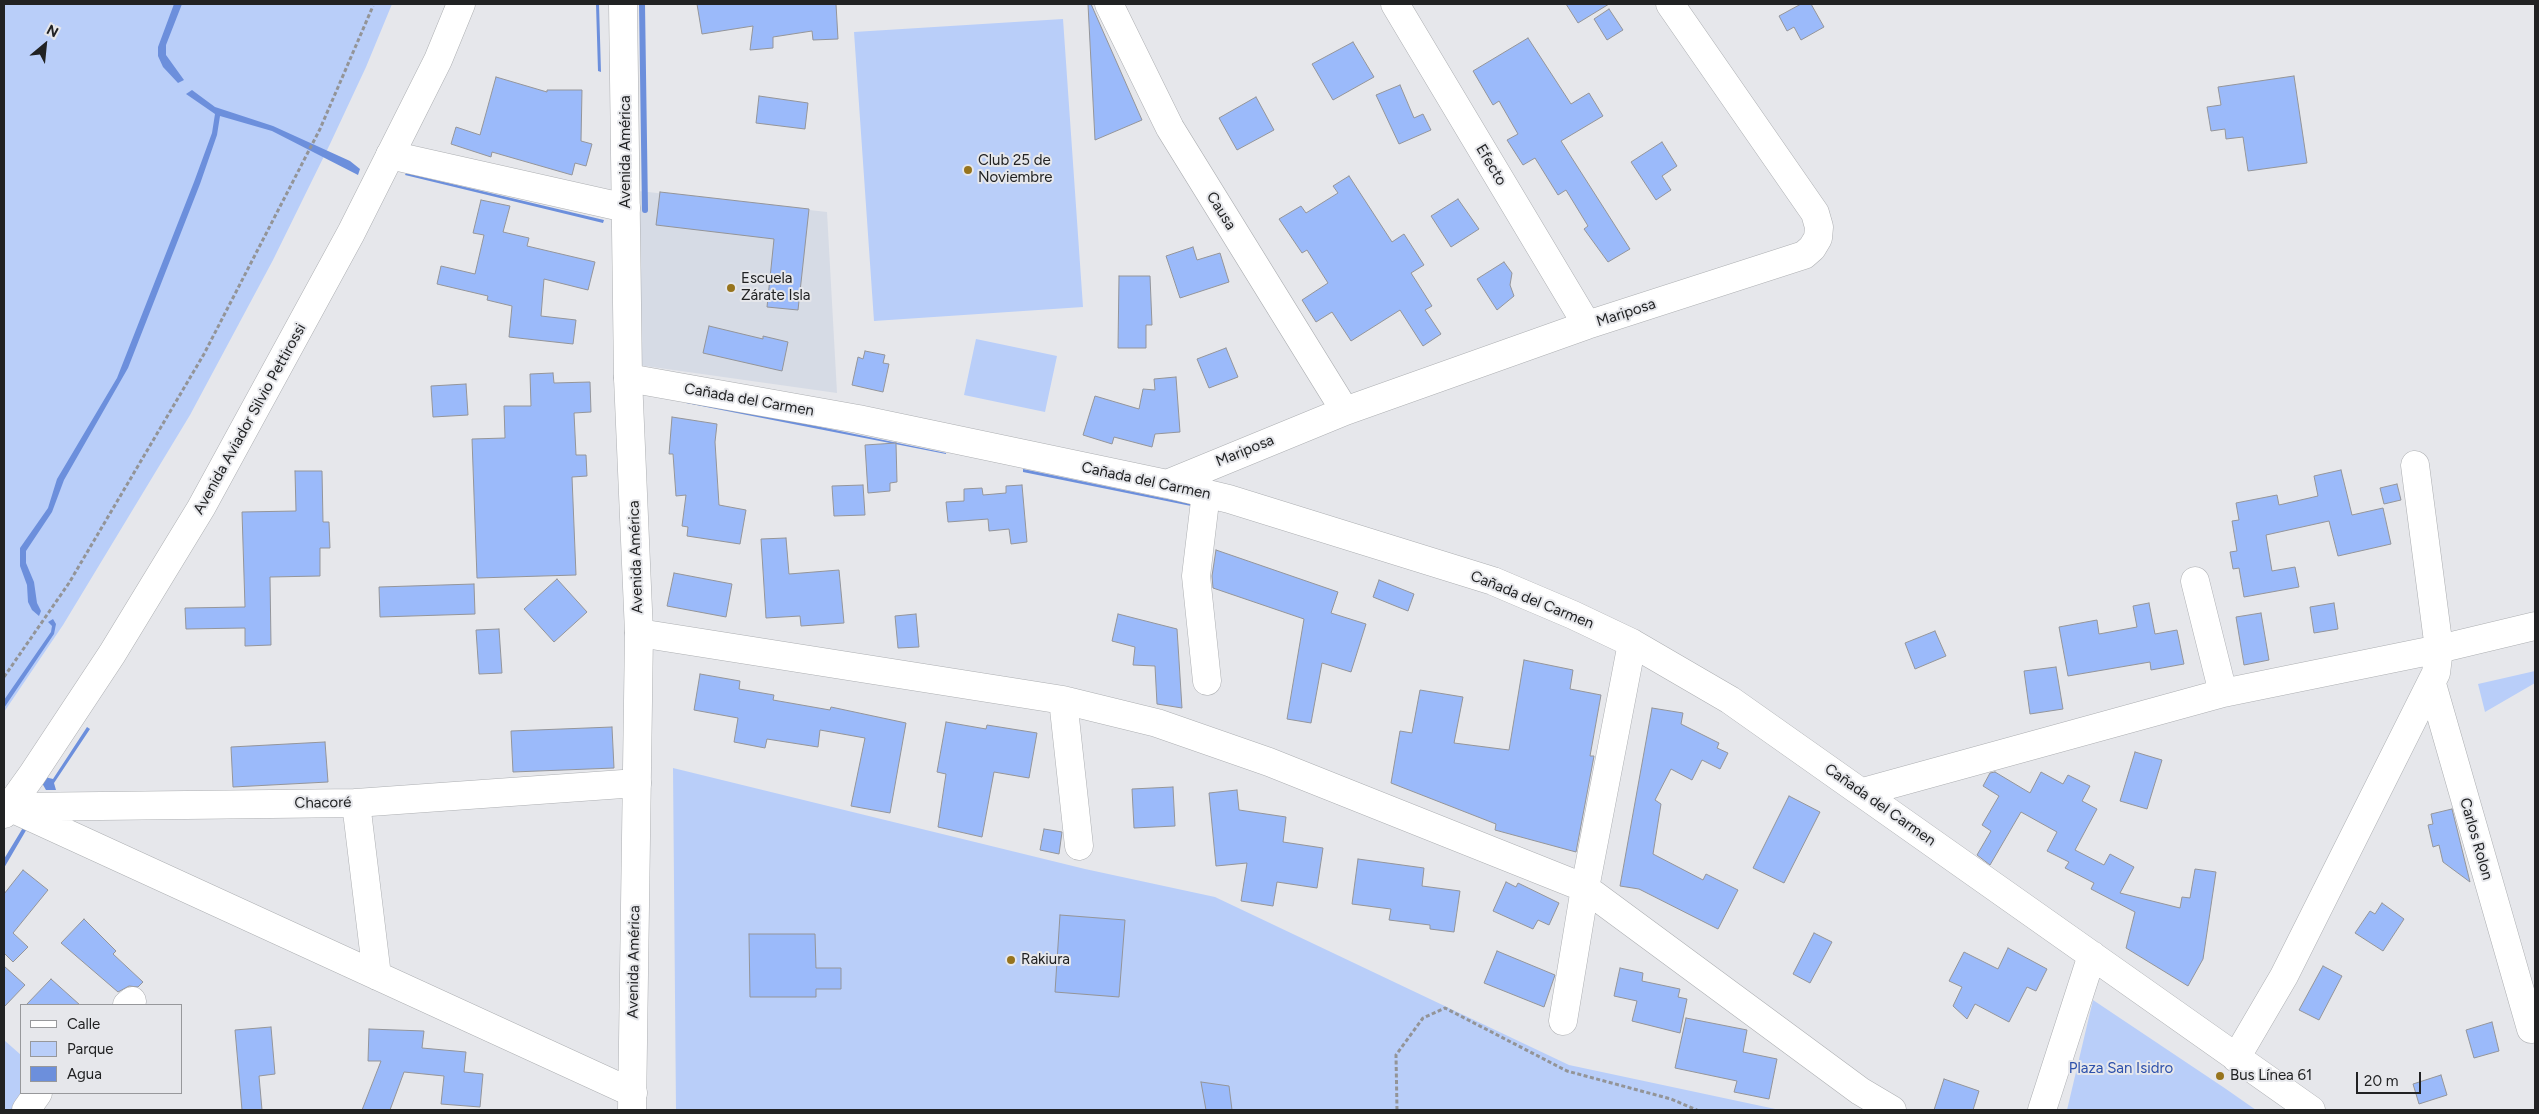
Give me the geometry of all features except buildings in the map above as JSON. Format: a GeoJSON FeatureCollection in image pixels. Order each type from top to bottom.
{"type":"FeatureCollection","features":[{"type":"Feature","properties":{"kind":"street","name":"Avenida Aviador Silvio Pettirossi"},"geometry":{"type":"LineString","coordinates":[[6,810],[112,654],[201,508],[343,248],[438,60],[461,4]]}},
{"type":"Feature","properties":{"kind":"street","name":"Avenida América"},"geometry":{"type":"LineString","coordinates":[[623,4],[628,378],[639,633],[632,1102]]}},
{"type":"Feature","properties":{"kind":"street","name":"Causa"},"geometry":{"type":"LineString","coordinates":[[1109,4],[1170,128],[1345,411]]}},
{"type":"Feature","properties":{"kind":"street","name":"Efecto"},"geometry":{"type":"LineString","coordinates":[[1395,4],[1587,325]]}},
{"type":"Feature","properties":{"kind":"street","name":"Mariposa"},"geometry":{"type":"LineString","coordinates":[[1167,484],[1345,411],[1587,325],[1804,255],[1812,248],[1818,238],[1819,227],[1810,205],[1670,4]]}},
{"type":"Feature","properties":{"kind":"street"},"geometry":{"type":"LineString","coordinates":[[390,155],[626,208]]}},
{"type":"Feature","properties":{"kind":"street","name":"Cañada del Carmen"},"geometry":{"type":"LineString","coordinates":[[628,378],[858,419],[1206,493],[1295,518],[1493,581],[1632,643],[1730,700],[1863,792],[2311,1110]]}},
{"type":"Feature","properties":{"kind":"street"},"geometry":{"type":"LineString","coordinates":[[2236,1058],[2284,976],[2432,684],[2438,665],[2439,649],[2415,465]]}},
{"type":"Feature","properties":{"kind":"street"},"geometry":{"type":"LineString","coordinates":[[1206,493],[1196,576],[1207,681]]}},
{"type":"Feature","properties":{"kind":"street"},"geometry":{"type":"LineString","coordinates":[[2195,581],[2223,693]]}},
{"type":"Feature","properties":{"kind":"street"},"geometry":{"type":"LineString","coordinates":[[1863,792],[2223,693],[2439,649],[2535,626]]}},
{"type":"Feature","properties":{"kind":"street"},"geometry":{"type":"LineString","coordinates":[[639,633],[1063,700],[1157,723],[1269,762],[1585,888],[1860,1091],[1892,1110]]}},
{"type":"Feature","properties":{"kind":"street"},"geometry":{"type":"LineString","coordinates":[[1564,1021],[1585,888],[1632,643]]}},
{"type":"Feature","properties":{"kind":"street","name":"Carlos Rolon"},"geometry":{"type":"LineString","coordinates":[[2432,684],[2531,1029]]}},
{"type":"Feature","properties":{"kind":"street"},"geometry":{"type":"LineString","coordinates":[[1063,700],[1079,846]]}},
{"type":"Feature","properties":{"kind":"street","name":"Chacoré"},"geometry":{"type":"LineString","coordinates":[[6,810],[356,803],[637,782]]}},
{"type":"Feature","properties":{"kind":"street"},"geometry":{"type":"LineString","coordinates":[[356,803],[377,976]]}},
{"type":"Feature","properties":{"kind":"street"},"geometry":{"type":"LineString","coordinates":[[6,810],[377,976],[632,1102]]}},
{"type":"Feature","properties":{"kind":"street"},"geometry":{"type":"LineString","coordinates":[[2042,1110],[2092,955]]}},
{"type":"Feature","properties":{"kind":"street"},"geometry":{"type":"LineString","coordinates":[[26,1110],[37,1094]]}},
{"type":"Feature","properties":{"kind":"path"},"geometry":{"type":"LineString","coordinates":[[4,677],[69,583],[204,354],[320,128],[373,6]]}},
{"type":"Feature","properties":{"kind":"path"},"geometry":{"type":"LineString","coordinates":[[1397,1110],[1396,1054],[1423,1018],[1445,1008],[1567,1071],[1672,1099],[1697,1110]]}},
{"type":"Feature","properties":{"kind":"shaded area","name":"Escuela Zárate Isla"},"geometry":{"type":"Polygon","coordinates":[[[630,190],[827,212],[837,393],[631,364],[630,190]]]}},
{"type":"Feature","properties":{"kind":"green space"},"geometry":{"type":"Polygon","coordinates":[[[4,4],[392,4],[366,67],[273,260],[190,415],[63,625],[4,712],[4,4]]]}},
{"type":"Feature","properties":{"kind":"green space","name":"Club 25 de Noviembre"},"geometry":{"type":"Polygon","coordinates":[[[1063,19],[1083,307],[874,321],[854,32],[1063,19]]]}},
{"type":"Feature","properties":{"kind":"green space"},"geometry":{"type":"Polygon","coordinates":[[[976,339],[1057,356],[1045,412],[964,395],[976,339]]]}},
{"type":"Feature","properties":{"kind":"green space"},"geometry":{"type":"Polygon","coordinates":[[[2535,671],[2535,683],[2485,712],[2478,684],[2535,671]]]}},
{"type":"Feature","properties":{"kind":"green space","name":"Rakiura"},"geometry":{"type":"Polygon","coordinates":[[[673,768],[1085,869],[1215,897],[1569,1065],[1780,1110],[676,1110],[673,768]]]}},
{"type":"Feature","properties":{"kind":"green space","name":"Plaza San Isidro"},"geometry":{"type":"Polygon","coordinates":[[[2093,1000],[2226,1089],[2256,1110],[2067,1110],[2093,1000]]]}},
{"type":"Feature","properties":{"kind":"green space"},"geometry":{"type":"Polygon","coordinates":[[[4,1040],[20,1054],[20,1094],[26,1094],[15,1110],[4,1110],[4,1040]]]}},
{"type":"Feature","properties":{"kind":"water"},"geometry":{"type":"Polygon","coordinates":[[[174,4],[182,4],[166,45],[166,55],[184,80],[178,83],[163,67],[158,56],[158,47],[174,4]]]}},
{"type":"Feature","properties":{"kind":"water"},"geometry":{"type":"Polygon","coordinates":[[[596,4],[599,4],[601,72],[598,71],[596,4]]]}},
{"type":"Feature","properties":{"kind":"water"},"geometry":{"type":"Polygon","coordinates":[[[192,90],[215,107],[273,126],[350,161],[360,169],[358,175],[272,131],[220,116],[217,135],[200,184],[128,368],[64,480],[52,512],[26,551],[26,563],[34,582],[37,603],[41,611],[39,616],[32,610],[28,602],[27,585],[20,566],[20,548],[48,508],[57,479],[117,378],[194,182],[212,133],[215,114],[186,94],[192,90]]]}},
{"type":"Feature","properties":{"kind":"water"},"geometry":{"type":"Polygon","coordinates":[[[406,173],[604,220],[603,223],[405,175],[406,173]]]}},
{"type":"Feature","properties":{"kind":"water"},"geometry":{"type":"Polygon","coordinates":[[[686,399],[946,453],[946,454],[686,403],[686,399]]]}},
{"type":"Feature","properties":{"kind":"water"},"geometry":{"type":"Polygon","coordinates":[[[1023,469],[1201,506],[1201,508],[1023,472],[1023,469]]]}},
{"type":"Feature","properties":{"kind":"water"},"geometry":{"type":"Polygon","coordinates":[[[53,619],[56,624],[54,634],[4,708],[4,700],[51,632],[52,626],[48,622],[53,619]]]}},
{"type":"Feature","properties":{"kind":"water"},"geometry":{"type":"Polygon","coordinates":[[[87,727],[90,729],[54,783],[56,790],[46,790],[42,783],[45,777],[53,779],[87,727]]]}},
{"type":"Feature","properties":{"kind":"water"},"geometry":{"type":"Polygon","coordinates":[[[24,826],[28,827],[4,868],[4,859],[24,826]]]}},
{"type":"Feature","properties":{"kind":"waterway"},"geometry":{"type":"LineString","coordinates":[[642,4],[645,210]]}},
{"type":"Feature","properties":{"kind":"place","name":"Club 25 de Noviembre"},"geometry":{"type":"Point","coordinates":[968,170]}},
{"type":"Feature","properties":{"kind":"place","name":"Escuela Zárate Isla"},"geometry":{"type":"Point","coordinates":[731,288]}},
{"type":"Feature","properties":{"kind":"place","name":"Rakiura"},"geometry":{"type":"Point","coordinates":[1011,960]}},
{"type":"Feature","properties":{"kind":"place","name":"Bus Línea 61"},"geometry":{"type":"Point","coordinates":[2220,1076]}}]}
